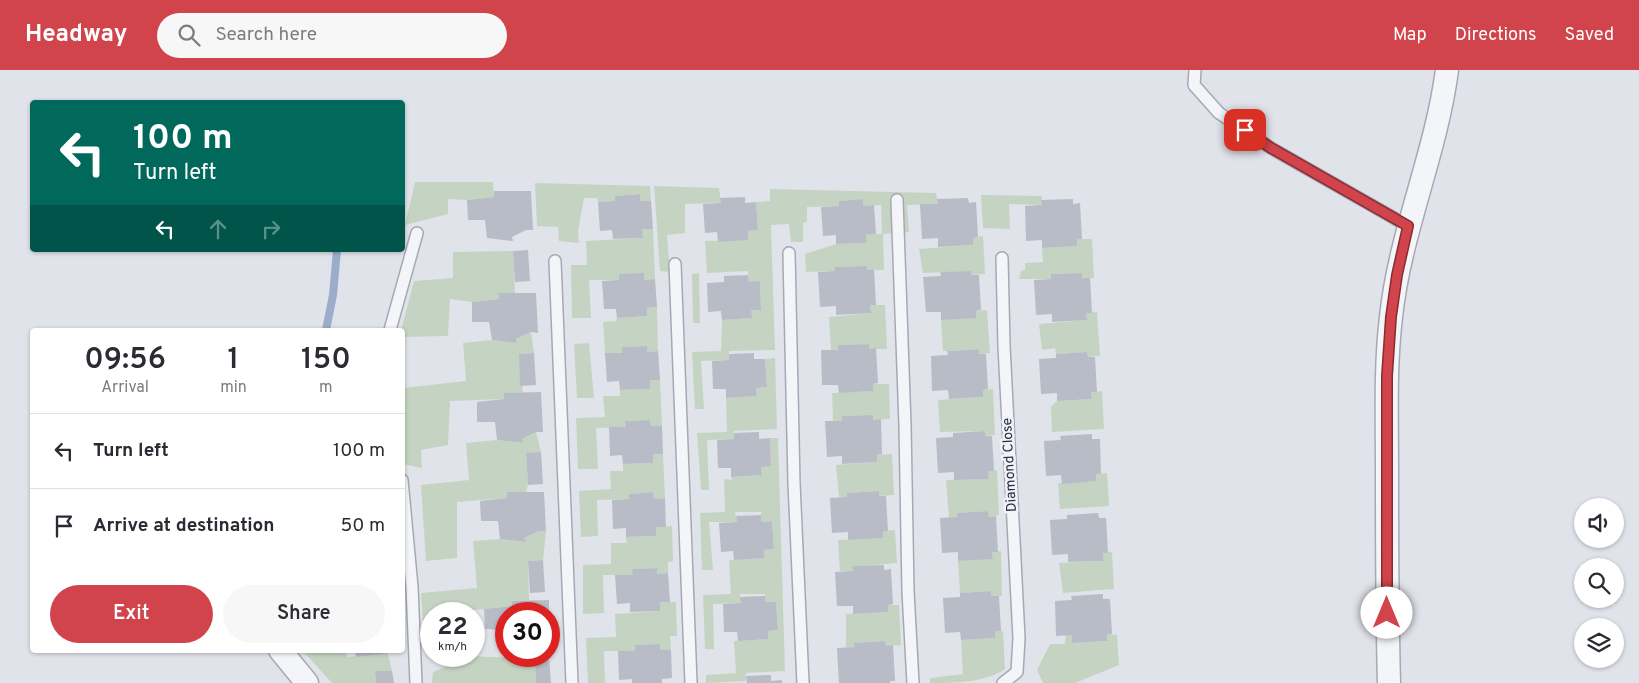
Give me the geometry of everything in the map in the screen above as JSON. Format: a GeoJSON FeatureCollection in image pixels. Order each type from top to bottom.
{"type":"FeatureCollection","features":[{"type":"Feature","properties":{"kind":"street"},"geometry":{"type":"LineString","coordinates":[[1389,683],[1387,613],[1387,376],[1391,317],[1397,275],[1408,226],[1443,100],[1447,70]]}},
{"type":"Feature","properties":{"kind":"street"},"geometry":{"type":"LineString","coordinates":[[282,653],[307,683]]}},
{"type":"Feature","properties":{"kind":"lane"},"geometry":{"type":"LineString","coordinates":[[1195,70],[1194,85],[1219,113],[1271,148],[1408,226]]}},
{"type":"Feature","properties":{"kind":"lane"},"geometry":{"type":"LineString","coordinates":[[897,200],[905,420],[908,591],[914,683]]}},
{"type":"Feature","properties":{"kind":"lane"},"geometry":{"type":"LineString","coordinates":[[391,328],[417,232]]}},
{"type":"Feature","properties":{"kind":"lane"},"geometry":{"type":"LineString","coordinates":[[789,253],[794,483],[803,683]]}},
{"type":"Feature","properties":{"kind":"lane","name":"Diamond Close"},"geometry":{"type":"LineString","coordinates":[[1002,258],[1004,346],[1019,638],[1017,672],[1003,683]]}},
{"type":"Feature","properties":{"kind":"lane"},"geometry":{"type":"LineString","coordinates":[[555,261],[572,683]]}},
{"type":"Feature","properties":{"kind":"lane"},"geometry":{"type":"LineString","coordinates":[[675,264],[691,683]]}},
{"type":"Feature","properties":{"kind":"lane"},"geometry":{"type":"LineString","coordinates":[[405,512],[412,587],[416,683]]}},
{"type":"Feature","properties":{"kind":"green space"},"geometry":{"type":"Polygon","coordinates":[[[415,182],[493,182],[494,197],[467,200],[448,199],[448,214],[405,225],[415,182]]]}},
{"type":"Feature","properties":{"kind":"green space"},"geometry":{"type":"Polygon","coordinates":[[[535,183],[650,186],[651,201],[640,201],[640,194],[615,196],[615,201],[598,202],[597,198],[584,198],[578,231],[579,243],[559,241],[558,227],[537,226],[535,183]]]}},
{"type":"Feature","properties":{"kind":"green space"},"geometry":{"type":"Polygon","coordinates":[[[654,186],[719,188],[721,203],[685,204],[685,233],[667,235],[670,272],[660,271],[654,186]]]}},
{"type":"Feature","properties":{"kind":"green space"},"geometry":{"type":"Polygon","coordinates":[[[770,189],[936,193],[938,204],[907,205],[909,232],[883,234],[884,270],[867,270],[866,266],[835,267],[835,271],[806,272],[805,254],[836,244],[866,243],[866,234],[882,234],[881,205],[863,206],[863,199],[839,201],[839,206],[807,207],[807,222],[803,223],[803,242],[791,242],[789,224],[771,225],[775,350],[729,351],[729,360],[701,361],[704,409],[695,409],[692,352],[721,351],[722,320],[751,318],[751,310],[761,310],[760,282],[749,282],[748,271],[707,273],[705,241],[748,240],[748,231],[758,230],[756,202],[770,201],[770,189]]]}},
{"type":"Feature","properties":{"kind":"green space"},"geometry":{"type":"Polygon","coordinates":[[[981,195],[1042,196],[1042,205],[1009,204],[1010,229],[983,228],[981,195]]]}},
{"type":"Feature","properties":{"kind":"green space"},"geometry":{"type":"Polygon","coordinates":[[[642,229],[653,229],[655,279],[644,280],[644,273],[619,280],[589,280],[591,318],[572,318],[571,265],[587,265],[586,241],[643,238],[642,229]]]}},
{"type":"Feature","properties":{"kind":"green space"},"geometry":{"type":"Polygon","coordinates":[[[983,236],[985,274],[972,275],[971,271],[923,273],[919,249],[973,245],[973,238],[983,236]]]}},
{"type":"Feature","properties":{"kind":"green space"},"geometry":{"type":"Polygon","coordinates":[[[1077,239],[1092,239],[1094,278],[1082,278],[1082,273],[1051,274],[1051,279],[1019,279],[1021,271],[1025,270],[1025,263],[1043,262],[1042,248],[1077,246],[1077,239]]]}},
{"type":"Feature","properties":{"kind":"green space"},"geometry":{"type":"Polygon","coordinates":[[[513,251],[515,293],[498,294],[499,299],[472,302],[450,299],[448,336],[405,337],[405,328],[402,328],[414,281],[453,278],[453,252],[513,251]]]}},
{"type":"Feature","properties":{"kind":"green space"},"geometry":{"type":"Polygon","coordinates":[[[699,273],[700,323],[693,323],[692,274],[699,273]]]}},
{"type":"Feature","properties":{"kind":"green space"},"geometry":{"type":"Polygon","coordinates":[[[870,305],[885,305],[887,349],[869,349],[869,344],[838,345],[838,350],[831,350],[829,317],[871,313],[870,305]]]}},
{"type":"Feature","properties":{"kind":"green space"},"geometry":{"type":"Polygon","coordinates":[[[657,307],[658,351],[647,352],[647,346],[623,347],[622,353],[605,353],[603,322],[616,321],[617,318],[647,316],[647,308],[657,307]]]}},
{"type":"Feature","properties":{"kind":"green space"},"geometry":{"type":"Polygon","coordinates":[[[987,310],[990,353],[979,354],[978,349],[943,351],[941,320],[987,310]]]}},
{"type":"Feature","properties":{"kind":"green space"},"geometry":{"type":"Polygon","coordinates":[[[1097,312],[1100,356],[1088,357],[1087,352],[1056,354],[1055,348],[1042,350],[1039,324],[1086,320],[1086,313],[1097,312]]]}},
{"type":"Feature","properties":{"kind":"green space"},"geometry":{"type":"Polygon","coordinates":[[[531,332],[534,353],[519,354],[523,393],[504,393],[504,399],[450,401],[448,445],[421,450],[422,468],[405,464],[405,388],[466,381],[463,343],[492,340],[517,343],[516,339],[531,332]]]}},
{"type":"Feature","properties":{"kind":"green space"},"geometry":{"type":"Polygon","coordinates":[[[589,343],[594,398],[577,398],[574,344],[589,343]]]}},
{"type":"Feature","properties":{"kind":"green space"},"geometry":{"type":"Polygon","coordinates":[[[775,358],[777,429],[734,431],[734,439],[707,440],[709,490],[701,490],[697,433],[727,432],[726,398],[757,396],[756,388],[767,387],[765,359],[775,358]]]}},
{"type":"Feature","properties":{"kind":"green space"},"geometry":{"type":"Polygon","coordinates":[[[650,380],[660,380],[662,426],[651,426],[650,420],[626,421],[626,427],[596,428],[598,469],[578,469],[576,418],[605,417],[603,396],[620,396],[620,390],[650,389],[650,380]]]}},
{"type":"Feature","properties":{"kind":"green space"},"geometry":{"type":"Polygon","coordinates":[[[873,384],[889,384],[890,419],[873,420],[873,415],[842,416],[842,421],[833,421],[832,393],[873,391],[873,384]]]}},
{"type":"Feature","properties":{"kind":"green space"},"geometry":{"type":"Polygon","coordinates":[[[993,389],[995,435],[985,436],[984,431],[940,432],[938,400],[983,397],[983,390],[993,389]]]}},
{"type":"Feature","properties":{"kind":"green space"},"geometry":{"type":"Polygon","coordinates":[[[1102,391],[1104,429],[1052,432],[1051,407],[1057,401],[1092,399],[1091,392],[1102,391]]]}},
{"type":"Feature","properties":{"kind":"green space"},"geometry":{"type":"Polygon","coordinates":[[[536,432],[541,452],[526,454],[528,485],[526,492],[507,492],[507,498],[457,502],[457,558],[426,561],[421,485],[469,480],[466,443],[497,440],[522,443],[522,439],[536,432]]]}},
{"type":"Feature","properties":{"kind":"green space"},"geometry":{"type":"Polygon","coordinates":[[[770,438],[778,438],[785,671],[746,673],[746,681],[706,683],[706,675],[736,673],[734,641],[768,639],[768,631],[778,630],[776,602],[765,602],[765,594],[740,594],[741,603],[713,604],[714,649],[705,649],[703,595],[731,594],[729,560],[764,558],[764,550],[774,549],[772,521],[761,522],[761,512],[735,512],[737,522],[709,522],[713,570],[702,570],[700,513],[725,512],[724,479],[732,480],[731,477],[762,475],[761,467],[771,466],[770,438]]]}},
{"type":"Feature","properties":{"kind":"green space"},"geometry":{"type":"Polygon","coordinates":[[[653,454],[663,454],[665,498],[654,499],[653,492],[629,494],[629,499],[597,500],[598,536],[581,537],[579,491],[611,489],[610,471],[623,471],[623,464],[653,463],[653,454]]]}},
{"type":"Feature","properties":{"kind":"green space"},"geometry":{"type":"Polygon","coordinates":[[[892,454],[894,495],[879,496],[878,491],[848,493],[847,497],[839,497],[836,465],[877,462],[877,455],[892,454]]]}},
{"type":"Feature","properties":{"kind":"green space"},"geometry":{"type":"Polygon","coordinates":[[[997,470],[999,515],[989,517],[988,511],[957,513],[957,517],[949,518],[946,480],[989,479],[988,471],[997,470]]]}},
{"type":"Feature","properties":{"kind":"green space"},"geometry":{"type":"Polygon","coordinates":[[[1107,473],[1109,506],[1060,509],[1058,483],[1096,481],[1096,474],[1107,473]]]}},
{"type":"Feature","properties":{"kind":"green space"},"geometry":{"type":"Polygon","coordinates":[[[672,526],[673,561],[668,562],[668,573],[657,574],[657,568],[633,569],[633,575],[603,575],[604,613],[583,614],[583,565],[611,564],[611,543],[627,543],[626,537],[656,536],[656,527],[672,526]]]}},
{"type":"Feature","properties":{"kind":"green space"},"geometry":{"type":"Polygon","coordinates":[[[895,530],[897,563],[852,567],[853,571],[840,571],[838,540],[883,538],[883,531],[895,530]]]}},
{"type":"Feature","properties":{"kind":"green space"},"geometry":{"type":"Polygon","coordinates":[[[539,531],[546,531],[543,560],[528,561],[529,600],[495,602],[495,608],[485,609],[485,602],[422,602],[421,593],[477,588],[473,541],[500,539],[525,542],[524,538],[539,531]]]}},
{"type":"Feature","properties":{"kind":"green space"},"geometry":{"type":"Polygon","coordinates":[[[1001,551],[1002,596],[991,596],[991,591],[960,593],[958,561],[993,558],[992,552],[1001,551]]]}},
{"type":"Feature","properties":{"kind":"green space"},"geometry":{"type":"Polygon","coordinates":[[[1112,552],[1114,589],[1063,593],[1059,563],[1102,561],[1103,553],[1112,552]]]}},
{"type":"Feature","properties":{"kind":"green space"},"geometry":{"type":"Polygon","coordinates":[[[660,602],[676,602],[677,636],[670,636],[671,650],[660,650],[659,644],[635,645],[635,651],[604,651],[605,683],[588,683],[586,638],[616,637],[615,614],[660,611],[660,602]]]}},
{"type":"Feature","properties":{"kind":"green space"},"geometry":{"type":"Polygon","coordinates":[[[888,605],[899,605],[901,645],[886,646],[885,641],[855,643],[855,647],[846,647],[846,614],[888,612],[888,605]]]}},
{"type":"Feature","properties":{"kind":"green space"},"geometry":{"type":"Polygon","coordinates":[[[995,631],[1003,631],[1005,669],[979,680],[930,683],[930,678],[963,674],[961,640],[995,638],[995,631]]]}},
{"type":"Feature","properties":{"kind":"green space"},"geometry":{"type":"Polygon","coordinates":[[[1107,634],[1117,635],[1119,665],[1075,683],[1043,683],[1037,670],[1050,644],[1065,644],[1066,635],[1072,635],[1073,643],[1107,641],[1107,634]]]}},
{"type":"Feature","properties":{"kind":"green space"},"geometry":{"type":"Polygon","coordinates":[[[305,653],[346,653],[347,657],[388,653],[392,671],[375,671],[376,683],[332,683],[305,653]]]}},
{"type":"Feature","properties":{"kind":"green space"},"geometry":{"type":"Polygon","coordinates":[[[485,657],[495,657],[495,667],[535,667],[536,683],[432,683],[433,672],[445,667],[485,667],[485,657]]]}},
{"type":"Feature","properties":{"kind":"building"},"geometry":{"type":"Polygon","coordinates":[[[494,191],[531,191],[533,230],[526,230],[512,237],[513,241],[487,238],[485,220],[468,220],[467,200],[494,197],[494,191]]]}},
{"type":"Feature","properties":{"kind":"building"},"geometry":{"type":"Polygon","coordinates":[[[640,194],[640,201],[651,201],[653,229],[642,229],[643,238],[613,239],[612,230],[600,231],[598,202],[615,201],[615,196],[640,194]]]}},
{"type":"Feature","properties":{"kind":"building"},"geometry":{"type":"Polygon","coordinates":[[[745,197],[745,203],[756,202],[758,230],[748,231],[748,240],[718,242],[717,232],[705,233],[703,204],[721,203],[720,198],[745,197]]]}},
{"type":"Feature","properties":{"kind":"building"},"geometry":{"type":"Polygon","coordinates":[[[968,198],[969,203],[976,202],[978,237],[973,238],[973,245],[938,247],[938,238],[922,239],[920,204],[938,204],[937,199],[968,198]]]}},
{"type":"Feature","properties":{"kind":"building"},"geometry":{"type":"Polygon","coordinates":[[[863,199],[863,206],[874,205],[876,234],[866,234],[866,243],[836,244],[836,235],[823,236],[821,207],[839,206],[839,201],[863,199]]]}},
{"type":"Feature","properties":{"kind":"building"},"geometry":{"type":"Polygon","coordinates":[[[1073,199],[1073,204],[1080,203],[1082,239],[1077,239],[1077,246],[1042,248],[1042,240],[1026,241],[1025,206],[1042,205],[1041,200],[1073,199]]]}},
{"type":"Feature","properties":{"kind":"building"},"geometry":{"type":"Polygon","coordinates":[[[528,250],[530,281],[515,282],[513,251],[528,250]]]}},
{"type":"Feature","properties":{"kind":"building"},"geometry":{"type":"Polygon","coordinates":[[[867,266],[867,270],[874,270],[876,305],[870,305],[871,313],[836,315],[836,306],[820,307],[818,272],[835,271],[835,267],[867,266]]]}},
{"type":"Feature","properties":{"kind":"building"},"geometry":{"type":"Polygon","coordinates":[[[971,271],[972,275],[979,275],[981,310],[976,311],[976,318],[941,320],[941,312],[926,312],[923,277],[941,276],[940,272],[971,271]]]}},
{"type":"Feature","properties":{"kind":"building"},"geometry":{"type":"Polygon","coordinates":[[[644,273],[644,280],[655,279],[657,307],[647,308],[647,316],[617,318],[616,309],[604,309],[602,281],[619,280],[619,274],[644,273]]]}},
{"type":"Feature","properties":{"kind":"building"},"geometry":{"type":"Polygon","coordinates":[[[1082,273],[1082,278],[1090,278],[1092,313],[1086,313],[1087,320],[1052,322],[1052,314],[1036,315],[1034,280],[1051,279],[1051,274],[1082,273]]]}},
{"type":"Feature","properties":{"kind":"building"},"geometry":{"type":"Polygon","coordinates":[[[748,275],[749,282],[760,281],[761,310],[751,310],[752,318],[722,320],[721,311],[708,312],[707,283],[724,282],[724,276],[748,275]]]}},
{"type":"Feature","properties":{"kind":"building"},"geometry":{"type":"Polygon","coordinates":[[[498,293],[536,293],[538,333],[531,332],[516,339],[517,343],[492,340],[489,322],[472,322],[472,302],[499,299],[498,293]]]}},
{"type":"Feature","properties":{"kind":"building"},"geometry":{"type":"Polygon","coordinates":[[[869,344],[869,349],[876,348],[878,383],[873,384],[873,391],[839,393],[838,385],[822,385],[821,350],[838,350],[838,345],[869,344]]]}},
{"type":"Feature","properties":{"kind":"building"},"geometry":{"type":"Polygon","coordinates":[[[647,346],[647,352],[658,351],[660,380],[650,380],[650,389],[620,390],[619,381],[607,382],[605,353],[622,353],[622,347],[647,346]]]}},
{"type":"Feature","properties":{"kind":"building"},"geometry":{"type":"Polygon","coordinates":[[[979,349],[979,354],[986,354],[988,389],[983,390],[983,397],[949,399],[948,390],[932,391],[931,356],[948,355],[947,351],[979,349]]]}},
{"type":"Feature","properties":{"kind":"building"},"geometry":{"type":"Polygon","coordinates":[[[1087,352],[1088,357],[1095,357],[1097,392],[1091,392],[1092,399],[1057,401],[1057,393],[1041,394],[1039,359],[1056,358],[1056,354],[1087,352]]]}},
{"type":"Feature","properties":{"kind":"building"},"geometry":{"type":"Polygon","coordinates":[[[534,353],[536,385],[520,386],[519,354],[534,353]]]}},
{"type":"Feature","properties":{"kind":"building"},"geometry":{"type":"Polygon","coordinates":[[[754,353],[754,359],[765,359],[767,387],[756,388],[757,396],[726,398],[726,389],[713,389],[712,361],[729,360],[729,354],[754,353]]]}},
{"type":"Feature","properties":{"kind":"building"},"geometry":{"type":"Polygon","coordinates":[[[541,392],[543,432],[536,432],[522,439],[523,443],[497,440],[495,422],[477,422],[477,402],[504,399],[504,393],[541,392]]]}},
{"type":"Feature","properties":{"kind":"building"},"geometry":{"type":"Polygon","coordinates":[[[873,415],[873,420],[881,419],[882,454],[877,455],[877,462],[842,464],[842,456],[827,457],[825,421],[842,421],[842,416],[873,415]]]}},
{"type":"Feature","properties":{"kind":"building"},"geometry":{"type":"Polygon","coordinates":[[[650,420],[651,426],[662,426],[663,454],[653,454],[653,463],[623,464],[622,455],[610,456],[609,427],[626,427],[625,421],[650,420]]]}},
{"type":"Feature","properties":{"kind":"building"},"geometry":{"type":"Polygon","coordinates":[[[985,431],[985,436],[992,436],[994,471],[988,471],[989,479],[954,480],[954,472],[938,473],[936,438],[953,437],[953,433],[985,431]]]}},
{"type":"Feature","properties":{"kind":"building"},"geometry":{"type":"Polygon","coordinates":[[[759,432],[759,439],[770,438],[771,466],[761,467],[762,475],[731,477],[731,468],[718,468],[717,440],[734,439],[734,433],[759,432]]]}},
{"type":"Feature","properties":{"kind":"building"},"geometry":{"type":"Polygon","coordinates":[[[1092,434],[1092,439],[1100,439],[1101,474],[1096,474],[1096,481],[1062,484],[1061,475],[1046,476],[1044,441],[1061,440],[1060,436],[1092,434]]]}},
{"type":"Feature","properties":{"kind":"building"},"geometry":{"type":"Polygon","coordinates":[[[541,452],[543,484],[528,485],[526,453],[541,452]]]}},
{"type":"Feature","properties":{"kind":"building"},"geometry":{"type":"Polygon","coordinates":[[[879,491],[879,496],[886,496],[888,531],[883,531],[883,538],[848,540],[848,532],[832,533],[830,498],[847,497],[847,493],[879,491]]]}},
{"type":"Feature","properties":{"kind":"building"},"geometry":{"type":"Polygon","coordinates":[[[507,492],[544,492],[546,531],[539,531],[524,538],[526,542],[500,539],[498,521],[481,521],[480,501],[507,498],[507,492]]]}},
{"type":"Feature","properties":{"kind":"building"},"geometry":{"type":"Polygon","coordinates":[[[653,492],[654,499],[665,498],[666,527],[656,527],[656,536],[626,537],[626,528],[613,529],[612,500],[629,499],[629,494],[653,492]]]}},
{"type":"Feature","properties":{"kind":"building"},"geometry":{"type":"Polygon","coordinates":[[[988,511],[989,517],[996,516],[998,552],[992,552],[993,559],[958,561],[958,552],[942,553],[940,518],[957,517],[957,513],[988,511]]]}},
{"type":"Feature","properties":{"kind":"building"},"geometry":{"type":"Polygon","coordinates":[[[1098,513],[1099,518],[1106,518],[1108,553],[1103,553],[1103,561],[1068,562],[1068,554],[1052,555],[1050,520],[1067,519],[1067,515],[1098,513]]]}},
{"type":"Feature","properties":{"kind":"building"},"geometry":{"type":"Polygon","coordinates":[[[761,515],[761,522],[772,521],[774,549],[764,550],[764,558],[734,560],[733,551],[721,552],[719,523],[737,522],[736,516],[761,515]]]}},
{"type":"Feature","properties":{"kind":"building"},"geometry":{"type":"Polygon","coordinates":[[[543,560],[545,592],[530,593],[528,561],[543,560]]]}},
{"type":"Feature","properties":{"kind":"building"},"geometry":{"type":"Polygon","coordinates":[[[884,565],[884,570],[891,569],[893,604],[888,605],[888,612],[853,614],[853,606],[837,606],[835,572],[853,571],[852,566],[884,565]]]}},
{"type":"Feature","properties":{"kind":"building"},"geometry":{"type":"Polygon","coordinates":[[[657,568],[657,574],[668,573],[670,602],[660,602],[660,611],[630,612],[630,603],[617,604],[615,575],[633,575],[632,569],[657,568]]]}},
{"type":"Feature","properties":{"kind":"building"},"geometry":{"type":"Polygon","coordinates":[[[991,591],[991,596],[999,596],[1001,631],[995,631],[995,638],[961,640],[960,632],[945,633],[943,598],[960,597],[960,593],[991,591]]]}},
{"type":"Feature","properties":{"kind":"building"},"geometry":{"type":"Polygon","coordinates":[[[1103,594],[1103,599],[1110,599],[1112,634],[1107,634],[1107,641],[1072,643],[1072,635],[1056,636],[1055,601],[1072,600],[1071,596],[1103,594]]]}},
{"type":"Feature","properties":{"kind":"building"},"geometry":{"type":"Polygon","coordinates":[[[765,596],[765,602],[776,602],[778,630],[768,631],[768,639],[738,641],[737,632],[724,632],[723,604],[741,603],[740,597],[765,596]]]}},
{"type":"Feature","properties":{"kind":"building"},"geometry":{"type":"Polygon","coordinates":[[[549,600],[549,602],[511,602],[549,600]]]}},
{"type":"Feature","properties":{"kind":"building"},"geometry":{"type":"Polygon","coordinates":[[[495,608],[495,630],[485,629],[485,609],[495,608]]]}},
{"type":"Feature","properties":{"kind":"building"},"geometry":{"type":"Polygon","coordinates":[[[885,641],[886,646],[893,645],[895,681],[890,681],[890,683],[839,683],[837,648],[855,647],[854,643],[885,641]]]}},
{"type":"Feature","properties":{"kind":"building"},"geometry":{"type":"Polygon","coordinates":[[[660,644],[660,650],[671,650],[672,678],[662,679],[662,683],[632,683],[632,679],[619,680],[618,651],[635,651],[635,645],[660,644]]]}},
{"type":"Feature","properties":{"kind":"building"},"geometry":{"type":"Polygon","coordinates":[[[355,653],[388,653],[356,657],[355,653]]]}},
{"type":"Feature","properties":{"kind":"building"},"geometry":{"type":"Polygon","coordinates":[[[535,667],[550,667],[551,683],[536,683],[535,667]]]}},
{"type":"Feature","properties":{"kind":"building"},"geometry":{"type":"Polygon","coordinates":[[[375,671],[392,671],[394,683],[376,683],[375,671]]]}},
{"type":"Feature","properties":{"kind":"building"},"geometry":{"type":"Polygon","coordinates":[[[771,675],[771,681],[782,680],[782,683],[747,683],[746,676],[771,675]]]}},
{"type":"Feature","properties":{"kind":"waterway"},"geometry":{"type":"LineString","coordinates":[[326,328],[333,295],[337,252]]}},
{"type":"Feature","properties":{"kind":"route"},"geometry":{"type":"LineString","coordinates":[[1245,130],[1271,148],[1331,180],[1408,226],[1397,275],[1391,317],[1387,376],[1387,613]]}}]}
